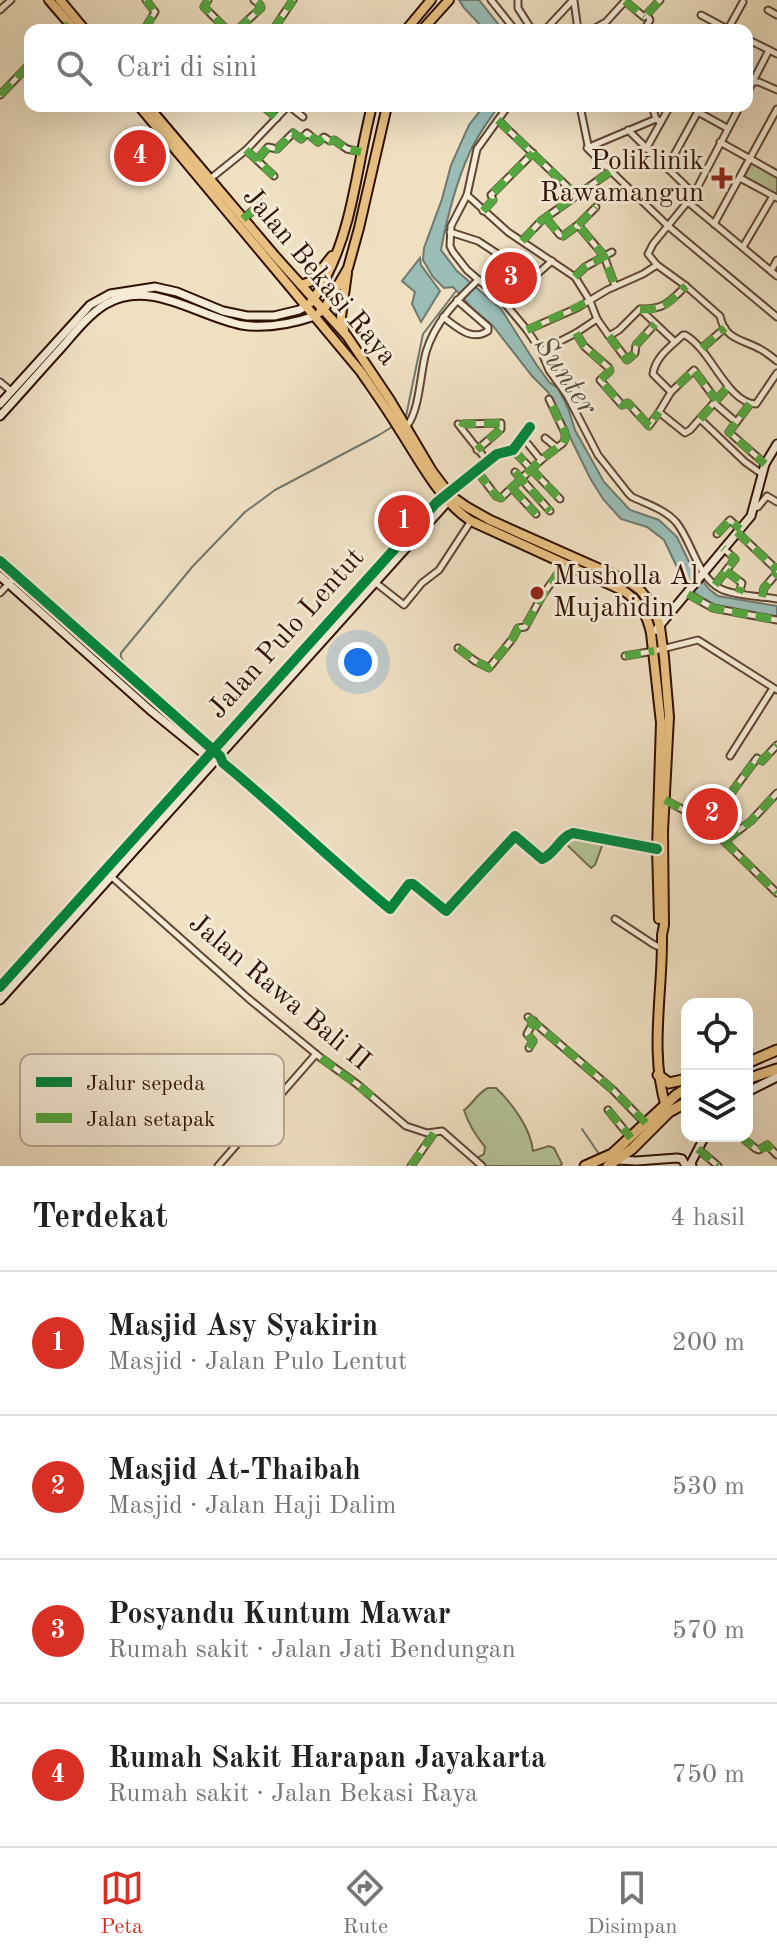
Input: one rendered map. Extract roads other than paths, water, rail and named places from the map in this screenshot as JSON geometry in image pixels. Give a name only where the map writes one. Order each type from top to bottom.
[{"type":"highway","points":[[753,1061],[777,1051]]},
{"type":"highway","points":[[753,1077],[777,1069]]},
{"type":"highway","points":[[658,1075],[669,1083],[681,1080]]},
{"type":"highway","points":[[585,1166],[596,1162],[615,1162],[681,1094]]},
{"type":"highway","points":[[615,1162],[631,1138],[646,1123],[667,1108],[681,1104]]},
{"type":"main road","points":[[49,0],[66,24]]},
{"type":"main road","points":[[60,0],[80,24]]},
{"type":"main road","points":[[411,24],[431,0]]},
{"type":"main road","points":[[427,24],[449,0]]},
{"type":"main road","name":"Jalan Bekasi Raya","points":[[144,112],[347,336],[378,380],[395,416]]},
{"type":"main road","name":"Jalan Bekasi Raya","points":[[155,112],[243,219],[306,306],[395,416],[428,474],[474,512],[613,574],[637,588],[654,607],[660,627],[661,734],[657,849],[660,890]]},
{"type":"main road","points":[[306,306],[314,299],[340,246],[349,218],[371,112]]},
{"type":"main road","points":[[347,336],[341,317],[344,290],[386,112]]},
{"type":"main road","points":[[301,285],[312,281],[340,246]]},
{"type":"main road","points":[[315,316],[324,309],[348,268]]},
{"type":"main road","name":"Jalan Bekasi Raya","points":[[450,495],[462,515],[471,521],[624,591],[636,600],[646,615],[658,650],[669,717],[660,890],[662,948],[658,1075],[667,1108]]},
{"type":"street","points":[[0,10],[11,0]]},
{"type":"street","points":[[146,0],[155,12],[148,24]]},
{"type":"street","points":[[208,0],[204,7],[221,24]]},
{"type":"street","points":[[243,24],[261,6],[254,0]]},
{"type":"street","points":[[277,24],[293,0]]},
{"type":"street","points":[[491,0],[510,24]]},
{"type":"street","points":[[518,0],[518,8],[528,24]]},
{"type":"street","points":[[551,24],[573,0]]},
{"type":"street","points":[[573,0],[577,24]]},
{"type":"street","points":[[602,24],[625,0],[650,20],[648,24]]},
{"type":"street","points":[[645,16],[660,0]]},
{"type":"street","points":[[732,24],[743,2]]},
{"type":"street","points":[[768,10],[777,15]]},
{"type":"street","points":[[701,15],[715,23]]},
{"type":"street","points":[[753,42],[777,54]]},
{"type":"street","points":[[769,50],[753,82],[777,90]]},
{"type":"street","points":[[0,95],[24,70]]},
{"type":"street","points":[[757,74],[764,84]]},
{"type":"street","points":[[714,224],[777,109]]},
{"type":"street","points":[[270,112],[277,118]]},
{"type":"street","points":[[210,179],[246,150],[282,112]]},
{"type":"street","points":[[296,112],[303,117]]},
{"type":"street","points":[[504,112],[477,149],[467,195],[450,232],[453,252],[477,280],[502,300],[527,330],[567,395],[598,455],[632,497],[655,507],[676,522],[704,573],[715,585],[721,589],[777,599]]},
{"type":"street","points":[[581,112],[587,148],[668,226],[777,317]]},
{"type":"street","points":[[655,112],[659,120]]},
{"type":"street","points":[[646,149],[665,112]]},
{"type":"street","points":[[667,168],[697,112]]},
{"type":"street","points":[[703,112],[727,128]]},
{"type":"street","points":[[736,112],[694,194],[648,254],[657,265],[720,316],[721,323],[734,338],[759,348],[777,361]]},
{"type":"street","points":[[498,120],[577,196]]},
{"type":"street","points":[[587,148],[659,120]]},
{"type":"street","points":[[628,130],[694,194]]},
{"type":"street","points":[[257,160],[268,147],[277,149],[293,133],[301,139],[307,133],[318,142],[324,137],[347,149],[361,152]]},
{"type":"street","points":[[720,142],[777,174]]},
{"type":"street","points":[[246,150],[274,176]]},
{"type":"street","points":[[483,211],[494,199],[490,196],[533,153]]},
{"type":"street","points":[[522,241],[546,218],[611,171]]},
{"type":"street","points":[[740,178],[775,197],[743,247]]},
{"type":"street","points":[[467,195],[508,232],[575,277],[597,319],[627,360],[655,324]]},
{"type":"street","points":[[688,202],[774,274],[777,260]]},
{"type":"street","points":[[243,219],[261,204]]},
{"type":"street","points":[[546,218],[563,236],[596,207]]},
{"type":"street","points":[[578,225],[604,256],[615,286]]},
{"type":"street","points":[[450,232],[478,241],[501,256]]},
{"type":"street","points":[[575,277],[612,252]]},
{"type":"street","points":[[502,300],[552,261]]},
{"type":"street","points":[[527,330],[657,265]]},
{"type":"street","points":[[403,427],[411,421],[431,338],[443,317],[477,280]]},
{"type":"street","points":[[609,336],[640,309],[657,308],[669,303],[686,286]]},
{"type":"street","points":[[0,404],[71,331],[96,310],[118,298],[151,296],[247,316],[274,316],[306,306]]},
{"type":"street","points":[[443,317],[467,333],[480,335],[488,331],[488,327],[458,300]]},
{"type":"street","points":[[202,308],[240,324],[276,326],[315,316]]},
{"type":"street","points":[[640,309],[675,342]]},
{"type":"street","points":[[274,316],[276,326]]},
{"type":"street","points":[[541,351],[597,319]]},
{"type":"street","points":[[702,348],[725,328]]},
{"type":"street","points":[[576,333],[584,346],[609,368],[610,371],[600,381],[622,405],[628,403],[647,426],[651,425],[671,392],[693,370],[715,401],[736,422]]},
{"type":"street","points":[[671,392],[653,372],[654,367],[665,351],[683,335],[688,335],[702,348],[728,387],[750,404],[756,404],[777,373]]},
{"type":"street","points":[[0,416],[55,348]]},
{"type":"street","points":[[0,382],[11,391]]},
{"type":"street","points":[[659,412],[685,433],[728,387]]},
{"type":"street","points":[[477,471],[500,498],[563,443],[566,437],[549,399]]},
{"type":"street","points":[[750,404],[729,431],[765,464]]},
{"type":"street","points":[[700,419],[762,474]]},
{"type":"street","points":[[477,450],[501,429],[500,422],[460,426],[477,450],[488,462]]},
{"type":"street","points":[[450,495],[497,454],[513,450],[530,427]]},
{"type":"street","points":[[545,438],[556,447]]},
{"type":"street","points":[[528,444],[541,460]]},
{"type":"street","points":[[651,633],[660,627],[751,516],[765,464],[777,444]]},
{"type":"street","points":[[513,450],[560,499]]},
{"type":"street","points":[[515,472],[550,511]]},
{"type":"street","points":[[512,488],[536,514]]},
{"type":"street","name":"Jalan Pulo Lentut","points":[[0,987],[376,583],[450,495]]},
{"type":"street","name":"Jalan Pulo Lentut","points":[[217,755],[450,495]]},
{"type":"street","points":[[754,508],[767,496],[777,502]]},
{"type":"street","points":[[717,534],[730,520],[777,571],[764,588],[762,597]]},
{"type":"street","points":[[376,583],[403,606],[422,583],[439,570],[471,521]]},
{"type":"street","points":[[715,585],[735,559],[723,548]]},
{"type":"street","points":[[0,561],[390,909],[409,884],[413,884],[446,911],[515,836],[542,859],[573,833],[657,849]]},
{"type":"street","points":[[458,648],[489,668],[518,628],[525,627],[565,564]]},
{"type":"street","points":[[726,571],[742,583],[739,593]]},
{"type":"street","points":[[0,576],[150,710],[217,755]]},
{"type":"street","points":[[0,593],[16,576]]},
{"type":"street","points":[[689,592],[713,608],[777,620]]},
{"type":"street","points":[[625,656],[698,640],[775,689],[730,756]]},
{"type":"street","points":[[691,814],[700,803],[715,796],[726,800],[757,758],[762,761],[777,745]]},
{"type":"street","points":[[725,841],[751,821],[777,793]]},
{"type":"street","points":[[665,800],[691,814],[725,841],[777,893]]},
{"type":"street","name":"Jalan Pulo Lentut","points":[[0,1000],[108,874]]},
{"type":"street","name":"Jalan Rawa Bali II","points":[[108,874],[249,999],[406,1126],[427,1133],[442,1131],[482,1166]]},
{"type":"street","points":[[615,919],[662,948]]},
{"type":"street","points":[[529,1048],[533,1041],[527,1034],[531,1019],[646,1123]]},
{"type":"street","points":[[284,1091],[316,1054]]},
{"type":"street","points":[[753,1088],[777,1077]]},
{"type":"street","points":[[608,1110],[631,1138]]},
{"type":"street","points":[[411,1166],[434,1133]]},
{"type":"street","points":[[615,1162],[677,1158],[690,1165],[702,1142]]},
{"type":"street","points":[[747,1142],[759,1150],[767,1145],[777,1155]]},
{"type":"street","points":[[218,1166],[236,1146]]},
{"type":"street","points":[[698,1149],[718,1166]]},
{"type":"water","points":[[459,0],[479,0],[498,24],[479,24]]},
{"type":"water","points":[[479,112],[495,112],[465,164],[452,201],[441,250],[457,271],[501,309],[536,364],[549,382],[558,388],[575,430],[604,482],[630,510],[659,520],[677,537],[691,566],[718,596],[777,606],[777,616],[730,611],[705,601],[686,586],[664,540],[647,527],[621,519],[603,499],[548,392],[493,326],[453,287],[444,288],[433,277],[423,260],[424,248],[451,165],[469,125]]},
{"type":"water","points":[[420,258],[421,265],[440,291],[421,322],[412,304],[415,292],[402,281]]},
{"type":"waterway","points":[[403,418],[406,416],[423,334],[456,291]]},
{"type":"waterway","points":[[212,745],[127,669],[121,653],[193,566],[245,512],[275,490],[392,427]]},
{"type":"waterway","points":[[223,754],[287,812]]},
{"type":"waterway","points":[[582,1129],[599,1154]]},
{"type":"place","name":"Rumah Sakit Harapan Jayakarta","points":[[140,156]]},
{"type":"place","name":"Poliklinik Rawamangun","points":[[722,178]]},
{"type":"place","name":"Posyandu Kuntum Mawar","points":[[511,278]]},
{"type":"place","name":"Masjid Asy Syakirin","points":[[404,521]]},
{"type":"place","name":"Musholla Al Mujahidin","points":[[537,593]]},
{"type":"place","name":"Masjid At-Thaibah","points":[[712,814]]},
{"type":"water label","name":"Sunter","points":[[565,376]]}]
